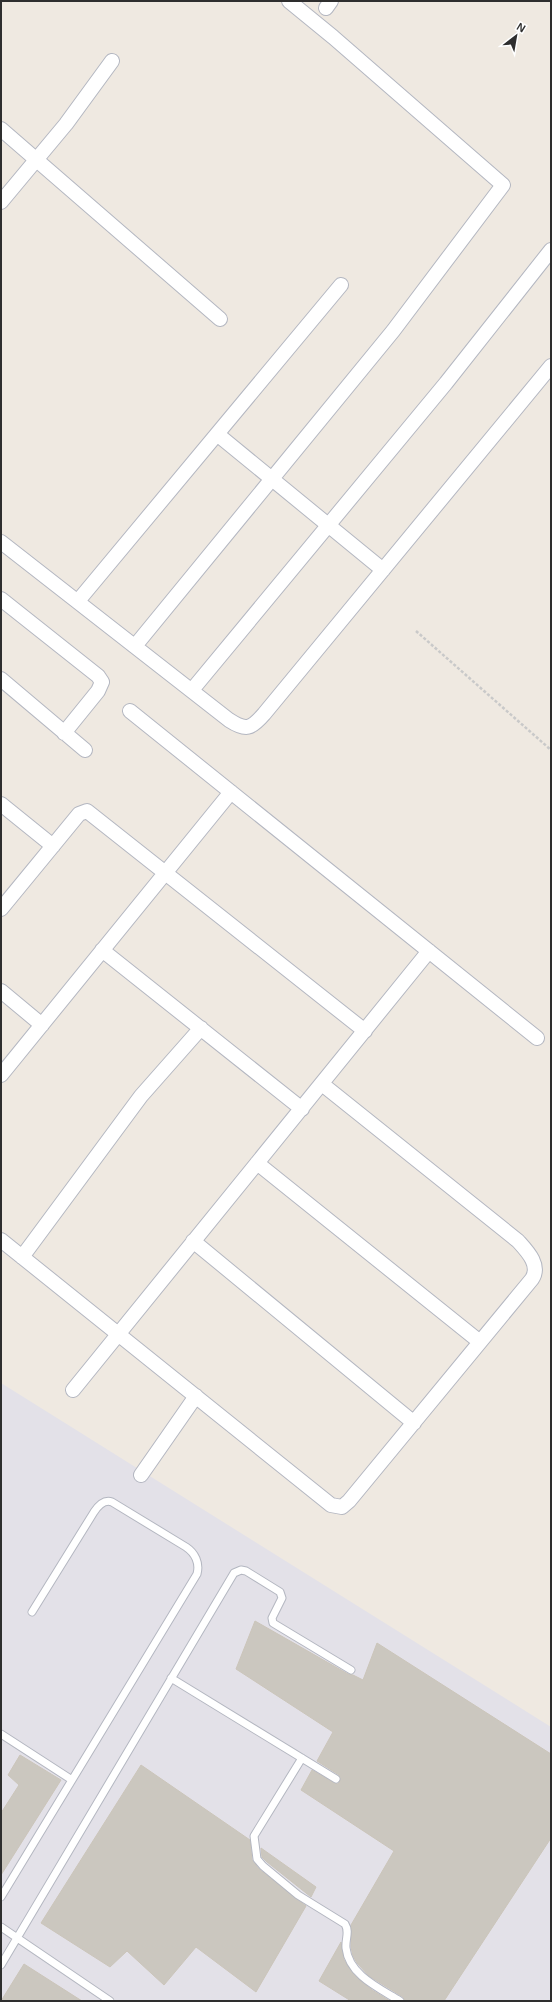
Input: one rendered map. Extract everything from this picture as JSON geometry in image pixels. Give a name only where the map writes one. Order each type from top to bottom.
[{"type":"street","points":[[135,646],[393,331],[503,185],[289,1]]},
{"type":"street","points":[[1,202],[66,124],[112,61]]},
{"type":"street","points":[[1,128],[220,319]]},
{"type":"street","points":[[192,690],[446,383],[551,250]]},
{"type":"street","points":[[78,601],[341,284]]},
{"type":"street","points":[[1,542],[238,726],[245,728],[253,725],[551,366]]},
{"type":"street","points":[[217,434],[383,570]]},
{"type":"street","points":[[1,599],[98,676],[102,682],[98,691],[64,733]]},
{"type":"street","points":[[1,679],[85,750]]},
{"type":"street","points":[[130,711],[536,1038]]},
{"type":"street","points":[[1,1075],[231,792]]},
{"type":"street","points":[[1,804],[53,846]]},
{"type":"street","points":[[1,909],[80,814],[87,810],[365,1031]]},
{"type":"street","points":[[102,950],[302,1109]]},
{"type":"street","points":[[73,1390],[302,1109],[428,951]]},
{"type":"street","points":[[1,991],[42,1024]]},
{"type":"street","points":[[22,1256],[141,1096],[201,1028]]},
{"type":"street","points":[[1,1240],[331,1505],[338,1507],[350,1501],[535,1275],[534,1264],[527,1252],[510,1235],[322,1084]]},
{"type":"street","points":[[257,1164],[480,1342]]},
{"type":"street","points":[[193,1241],[414,1423]]},
{"type":"street","points":[[141,1476],[196,1396]]},
{"type":"lane","points":[[1,1897],[197,1574],[198,1569],[196,1558],[186,1547],[112,1502],[106,1501],[99,1505],[94,1512],[32,1612]]},
{"type":"lane","points":[[1,1965],[233,1574],[241,1570],[280,1592],[282,1596],[281,1601],[272,1618],[273,1623],[351,1670]]},
{"type":"lane","points":[[171,1678],[336,1779]]},
{"type":"lane","points":[[1,1734],[72,1780]]},
{"type":"lane","points":[[302,1758],[254,1836],[257,1859],[263,1866],[298,1895],[345,1924],[348,1931],[346,1947],[352,1966],[367,1980],[400,2001]]},
{"type":"lane","points":[[1,1927],[18,1937],[110,2001]]},
{"type":"path","points":[[416,631],[551,750]]},
{"type":"shaded area","points":[[1,1383],[551,1727],[551,2001],[1,2001]]},
{"type":"building","points":[[255,1621],[348,1674],[363,1680],[377,1643],[551,1754],[551,1838],[444,2001],[405,2001],[403,1997],[369,1976],[357,1963],[353,1956],[351,1947],[351,1925],[394,1851],[301,1790],[312,1770],[334,1783],[338,1784],[340,1781],[339,1775],[317,1761],[333,1732],[236,1669]]},
{"type":"building","points":[[20,1755],[61,1780],[1,1875],[1,1813],[19,1785],[8,1775]]},
{"type":"building","points":[[141,1765],[250,1840],[252,1860],[259,1869],[306,1906],[256,1992],[196,1947],[164,1985],[127,1951],[110,1967],[41,1923]]},
{"type":"building","points":[[261,1848],[316,1887],[311,1897],[267,1862],[262,1857]]},
{"type":"building","points":[[341,1942],[344,1960],[355,1976],[372,1990],[390,2001],[351,2001],[319,1981]]},
{"type":"building","points":[[24,1964],[82,2001],[1,2001]]}]
